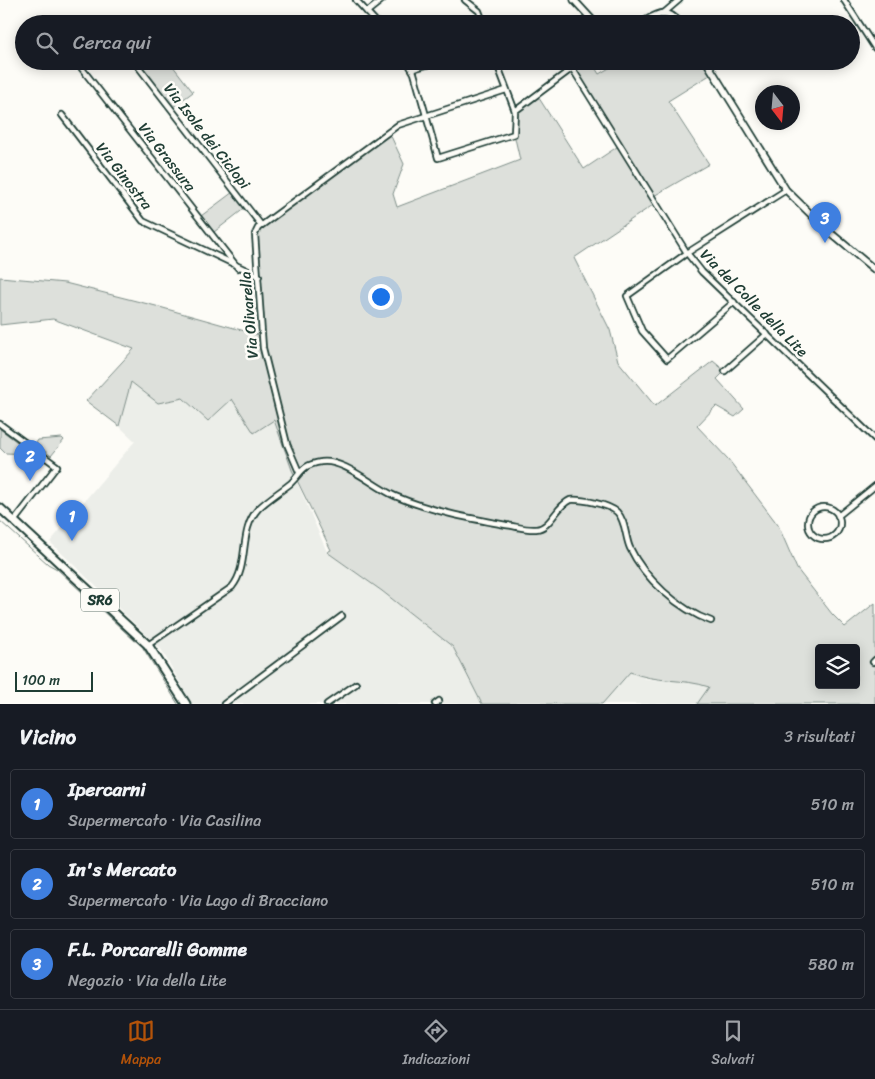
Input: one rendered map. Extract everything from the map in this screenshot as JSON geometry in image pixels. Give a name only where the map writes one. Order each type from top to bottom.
[{"type":"main road","name":"SR6","points":[[0,508],[148,645],[186,704]]},
{"type":"street","points":[[356,0],[370,15]]},
{"type":"street","points":[[367,12],[382,0]]},
{"type":"street","points":[[465,0],[481,15]]},
{"type":"street","points":[[574,0],[588,15]]},
{"type":"street","points":[[659,15],[679,0]]},
{"type":"street","points":[[844,0],[854,15]]},
{"type":"street","points":[[665,12],[672,15]]},
{"type":"street","points":[[860,25],[875,48]]},
{"type":"street","name":"Via Grassura","points":[[83,70],[238,268]]},
{"type":"street","name":"Via Isole dei Ciclopi","points":[[141,70],[261,225]]},
{"type":"street","points":[[413,70],[438,158],[514,134],[515,111],[499,70]]},
{"type":"street","points":[[515,111],[569,70]]},
{"type":"street","name":"Via del Colle della Lite","points":[[573,70],[687,253],[702,272],[875,438]]},
{"type":"street","points":[[712,70],[786,190],[827,230],[875,270]]},
{"type":"street","points":[[261,225],[398,125],[506,90]]},
{"type":"street","name":"Via Ginostra","points":[[62,115],[143,221],[238,268],[259,276]]},
{"type":"street","points":[[734,302],[667,359],[642,331],[627,296],[687,253],[786,190]]},
{"type":"street","name":"Via Olivarella","points":[[261,225],[255,234],[263,348],[267,371],[287,444],[298,472]]},
{"type":"street","points":[[725,371],[766,334]]},
{"type":"street","points":[[0,424],[57,466],[15,520]]},
{"type":"street","points":[[148,645],[232,587],[239,575],[247,530],[252,517],[271,497],[292,482],[298,472],[318,462],[334,462],[380,489],[418,505],[468,518],[531,529],[543,527],[563,504],[570,500],[611,509],[620,515],[630,548],[651,577],[688,610],[711,621]]},
{"type":"street","points":[[838,516],[875,486]]},
{"type":"street","points":[[826,508],[838,516],[838,530],[832,537],[822,539],[810,532],[809,517],[816,510],[826,508]]},
{"type":"street","points":[[224,704],[342,616]]},
{"type":"street","points":[[328,704],[356,684]]},
{"type":"shaded area","points":[[145,70],[176,70],[193,92],[173,107]]},
{"type":"shaded area","points":[[573,70],[597,70],[599,74],[606,70],[711,70],[713,73],[668,101],[709,164],[652,197],[656,203],[574,258],[610,330],[618,361],[655,406],[713,361],[725,371],[717,379],[744,409],[735,417],[716,406],[697,426],[728,459],[778,525],[797,569],[832,614],[845,627],[875,603],[875,704],[697,704],[709,687],[689,682],[650,678],[630,672],[602,704],[482,704],[453,647],[382,591],[327,552],[331,550],[292,470],[274,420],[254,433],[232,399],[208,421],[183,398],[158,403],[131,382],[119,426],[86,401],[134,349],[53,319],[0,325],[0,277],[65,283],[259,335],[259,276],[255,234],[261,225],[389,132],[404,164],[393,194],[397,207],[520,160],[514,134],[515,111],[537,95],[584,169],[620,145]]},
{"type":"shaded area","points":[[233,192],[245,208],[214,232],[201,216]]},
{"type":"shaded area","points":[[131,382],[158,402],[183,398],[208,421],[232,399],[274,419],[292,470],[327,552],[382,591],[453,647],[482,704],[192,704],[161,649],[50,542],[135,441],[119,426]]},
{"type":"shaded area","points":[[0,429],[33,454],[5,453],[0,448]]},
{"type":"shaded area","points":[[62,438],[64,440],[51,456],[36,443],[38,440]]},
{"type":"shaded area","points":[[630,672],[647,679],[693,682],[710,687],[697,704],[602,704]]},
{"type":"waterway","points":[[0,521],[48,564],[57,569],[135,641]]},
{"type":"waterway","points":[[143,648],[178,704]]},
{"type":"place","name":"F.L. Porcarelli Gomme","points":[[825,243]]},
{"type":"place","name":"In's Mercato","points":[[30,481]]},
{"type":"place","name":"Ipercarni","points":[[72,541]]}]
